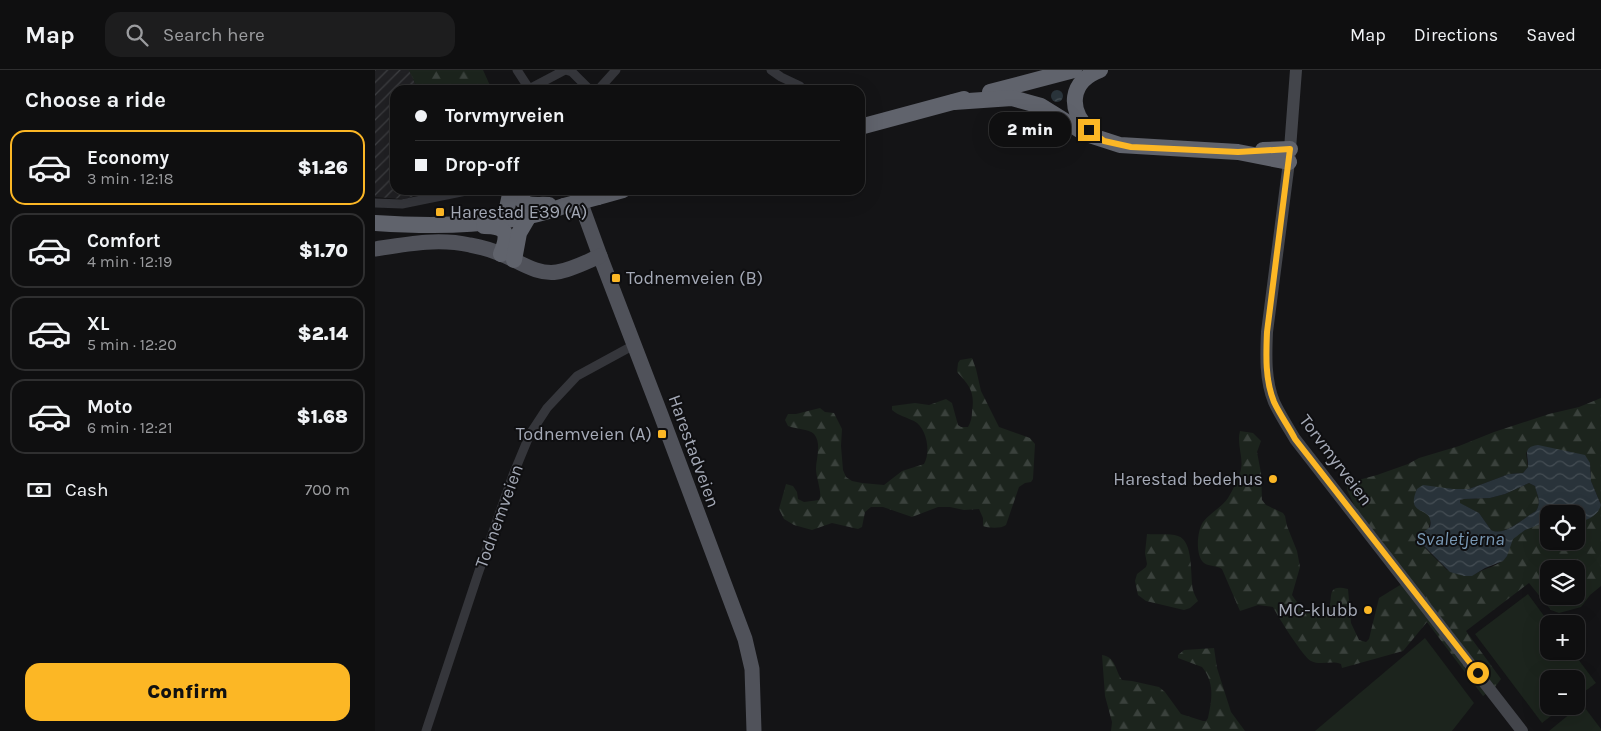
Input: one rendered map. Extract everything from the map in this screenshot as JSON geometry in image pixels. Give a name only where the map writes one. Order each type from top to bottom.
[{"type":"highway","points":[[865,126],[1074,70]]},
{"type":"highway","points":[[1100,70],[1086,77],[1081,83],[1077,89],[1075,104],[1076,112],[1084,125],[1104,141]]},
{"type":"highway","points":[[954,102],[1001,98],[1022,100],[1049,110],[1085,134],[1104,141],[1131,147],[1289,155]]},
{"type":"highway","points":[[503,218],[510,195]]},
{"type":"highway","points":[[518,195],[528,205],[560,206]]},
{"type":"highway","points":[[375,221],[475,223],[605,195]]},
{"type":"highway","points":[[375,221],[529,216],[560,206]]},
{"type":"highway","points":[[507,257],[529,216]]},
{"type":"highway","points":[[475,223],[502,229],[506,237],[507,257]]},
{"type":"main road","name":"Torvmyrveien","points":[[1296,70],[1289,155],[1266,353],[1268,380],[1274,402],[1295,439],[1522,731]]},
{"type":"main road","name":"Harestadveien","points":[[578,195],[599,256],[745,639],[752,670],[754,731]]},
{"type":"main road","points":[[375,249],[434,241],[469,245],[507,257],[536,270],[556,272],[599,256]]},
{"type":"street","points":[[517,70],[526,85]]},
{"type":"street","points":[[537,85],[566,70],[572,72],[585,85]]},
{"type":"street","points":[[602,85],[616,70]]},
{"type":"street","points":[[771,70],[798,85]]},
{"type":"street","points":[[375,203],[402,204],[446,195]]},
{"type":"street","name":"Todnemveien","points":[[426,731],[513,475],[535,423],[577,376],[634,345]]},
{"type":"shaded area","points":[[375,70],[409,70],[416,85],[390,85],[390,195],[419,195],[403,199],[375,197]]},
{"type":"green space","points":[[409,70],[483,70],[490,85],[416,85]]},
{"type":"green space","points":[[972,358],[981,391],[999,427],[1030,438],[1035,444],[1033,479],[1031,482],[1019,487],[1006,525],[995,528],[983,526],[983,518],[979,509],[964,510],[950,507],[938,507],[912,517],[883,507],[871,507],[865,512],[862,527],[858,529],[832,523],[812,530],[794,525],[784,519],[779,509],[786,484],[793,486],[797,492],[798,499],[804,502],[819,500],[820,497],[816,469],[818,442],[814,434],[809,431],[788,426],[785,420],[788,414],[820,408],[825,412],[834,413],[842,429],[843,470],[846,477],[852,481],[884,485],[902,471],[924,464],[927,453],[927,441],[922,429],[914,421],[892,410],[892,406],[915,403],[929,405],[946,399],[952,403],[958,425],[968,427],[972,416],[972,394],[957,372],[960,360]]},
{"type":"green space","points":[[1601,398],[1601,586],[1585,602],[1585,560],[1540,560],[1540,596],[1529,583],[1466,631],[1501,679],[1495,687],[1483,696],[1427,622],[1403,651],[1342,668],[1341,664],[1337,663],[1311,661],[1285,628],[1273,607],[1258,605],[1240,611],[1222,569],[1206,564],[1201,560],[1198,549],[1198,537],[1201,526],[1223,504],[1235,486],[1242,462],[1239,442],[1240,431],[1253,433],[1261,441],[1257,452],[1261,473],[1262,500],[1266,505],[1283,513],[1297,551],[1300,567],[1292,595],[1305,609],[1324,614],[1330,605],[1332,591],[1340,588],[1348,589],[1351,623],[1359,640],[1366,642],[1369,639],[1379,598],[1405,582],[1357,511],[1347,490],[1347,483],[1377,475],[1419,458],[1549,414],[1579,407]],"holes":[[[1530,447],[1590,463],[1591,481],[1600,502],[1585,519],[1585,550],[1540,550],[1540,524],[1517,534],[1510,541],[1508,553],[1503,560],[1475,574],[1447,570],[1424,547],[1431,519],[1427,513],[1414,503],[1417,489],[1469,489],[1509,474],[1523,473],[1528,467],[1526,453]]]},
{"type":"green space","points":[[1529,483],[1535,486],[1539,499],[1536,511],[1514,526],[1502,531],[1491,530],[1479,513],[1459,503],[1460,500],[1464,499],[1490,498],[1505,494]]},
{"type":"green space","points":[[1147,534],[1178,536],[1187,545],[1193,590],[1198,601],[1190,608],[1184,610],[1146,601],[1138,595],[1135,581],[1137,574],[1147,564],[1145,553]]},
{"type":"green space","points":[[1528,594],[1543,615],[1540,615],[1540,660],[1579,660],[1596,683],[1585,691],[1585,670],[1540,670],[1540,715],[1552,715],[1542,723],[1475,634]]},
{"type":"green space","points":[[1547,605],[1582,605],[1559,613],[1551,610]]},
{"type":"green space","points":[[1425,638],[1474,703],[1452,731],[1315,731]]},
{"type":"green space","points":[[1214,648],[1217,668],[1231,712],[1245,731],[1111,731],[1112,722],[1105,696],[1102,655],[1107,656],[1113,661],[1122,680],[1159,687],[1181,714],[1206,721],[1211,698],[1209,679],[1202,667],[1178,658],[1178,655],[1184,650]]},
{"type":"green space","points":[[1585,708],[1601,729],[1601,731],[1549,731],[1569,715],[1585,715]]},
{"type":"water","points":[[1055,90],[1059,90],[1063,96],[1059,102],[1055,102],[1051,98],[1051,94]]},
{"type":"water","name":"Svaletjerna","points":[[1538,445],[1585,455],[1590,463],[1591,481],[1601,505],[1600,509],[1595,515],[1585,520],[1585,505],[1540,505],[1540,524],[1525,530],[1513,539],[1507,556],[1503,561],[1485,568],[1472,576],[1450,572],[1422,544],[1422,533],[1430,527],[1430,520],[1414,504],[1417,489],[1423,485],[1469,489],[1509,474],[1523,473],[1528,467],[1527,453],[1529,448]],"holes":[[[1529,483],[1535,486],[1539,501],[1536,511],[1514,526],[1502,531],[1491,530],[1479,513],[1460,503],[1460,500],[1464,499],[1490,498],[1505,494]]]},
{"type":"place","name":"Harestad E39 (A)","points":[[440,212]]},
{"type":"place","name":"Todnemveien (B)","points":[[616,278]]},
{"type":"place","name":"Todnemveien (A)","points":[[662,434]]},
{"type":"place","name":"Harestad bedehus","points":[[1273,479]]},
{"type":"place","name":"MC-klubb","points":[[1368,610]]},
{"type":"route","points":[[1089,130],[1104,141],[1131,147],[1238,152],[1290,149],[1267,332],[1268,380],[1274,402],[1295,439],[1478,673]]}]
